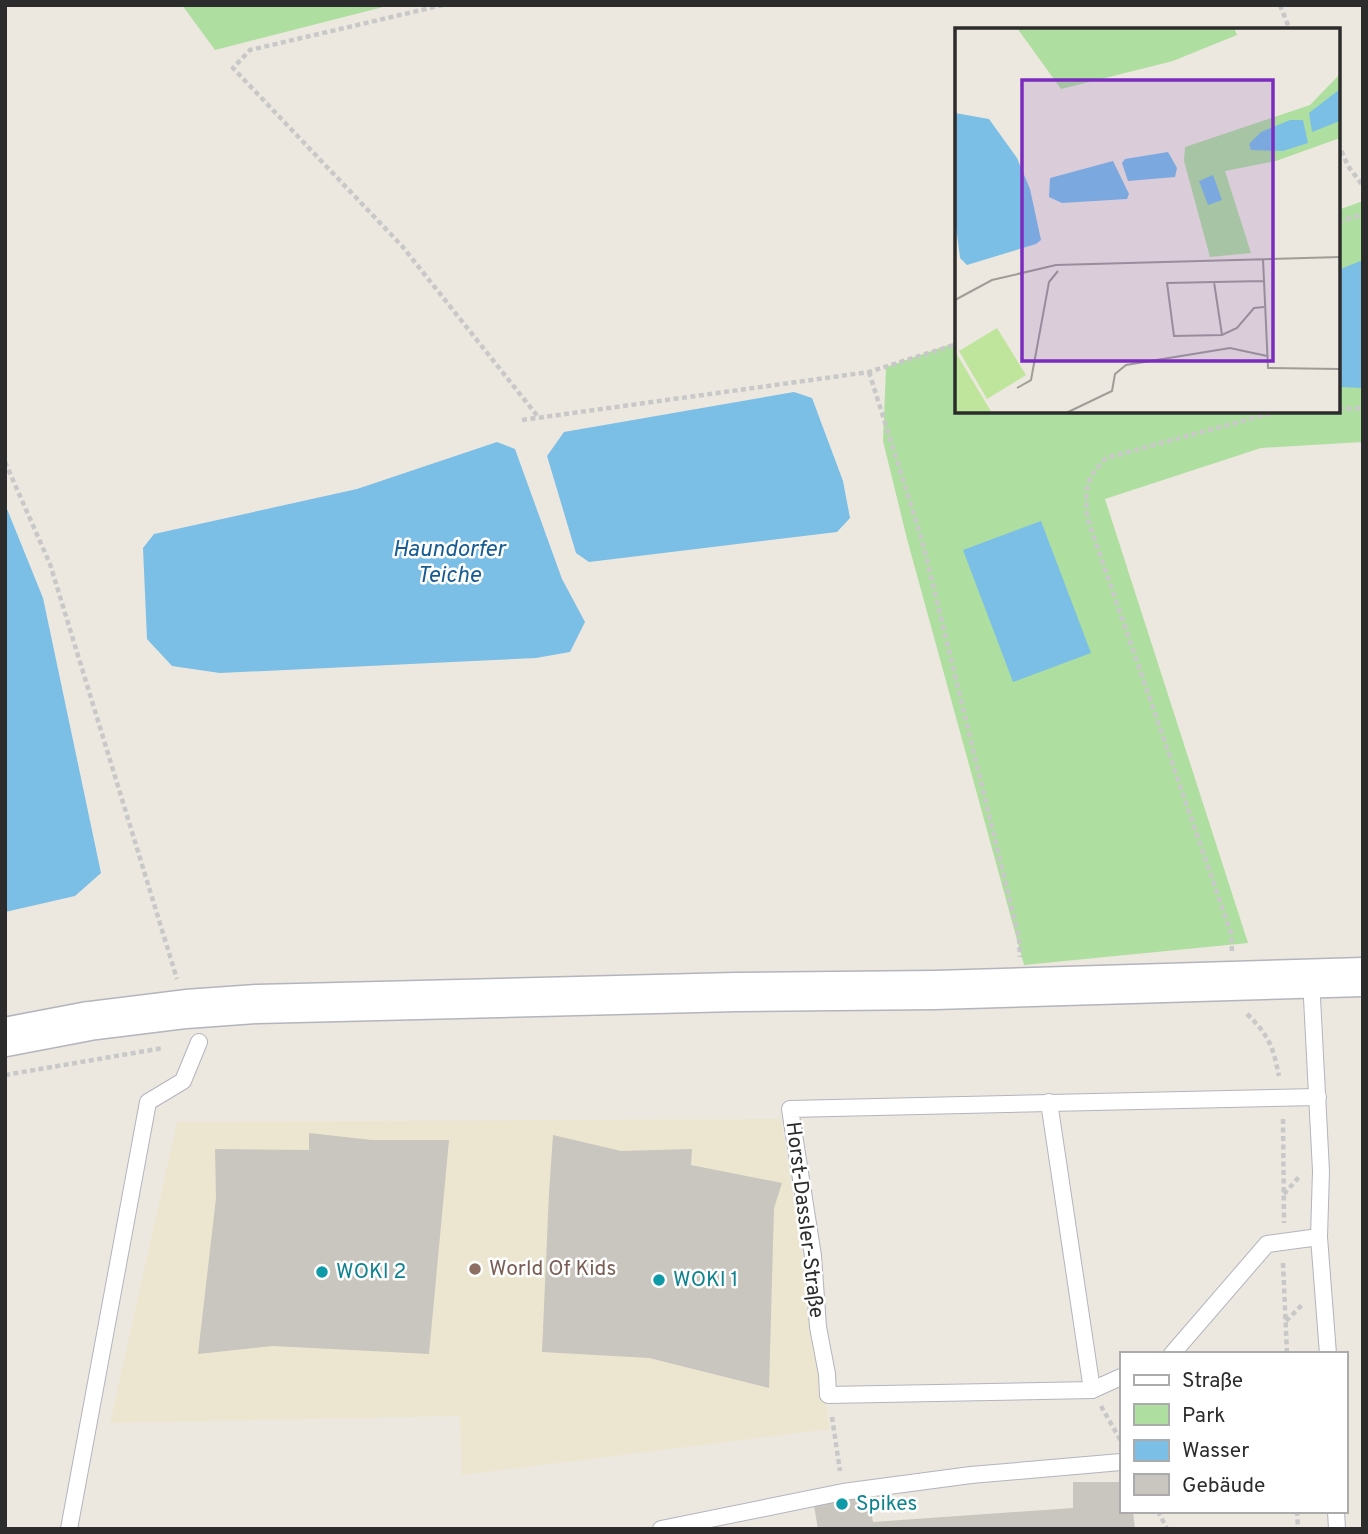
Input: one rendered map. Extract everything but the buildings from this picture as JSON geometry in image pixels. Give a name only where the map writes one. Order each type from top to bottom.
[{"type":"street","points":[[5,1037],[89,1021],[192,1025],[257,1004],[1021,986],[1237,994],[1311,979],[1363,978]]},
{"type":"lane","points":[[1311,979],[1321,1171],[1319,1237],[1328,1352]]},
{"type":"lane","points":[[69,1529],[148,1102],[183,1081],[192,1025]]},
{"type":"lane","name":"Horst-Dassler-Straße","points":[[828,1395],[818,1327],[813,1256],[790,1109],[1318,1097]]},
{"type":"lane","points":[[1049,1102],[1092,1390]]},
{"type":"lane","points":[[1174,1352],[1267,1244],[1319,1237]]},
{"type":"lane","points":[[828,1395],[1092,1390],[1120,1377]]},
{"type":"lane","points":[[661,1529],[843,1492],[971,1475],[1120,1462]]},
{"type":"path","points":[[443,5],[250,50],[233,68],[402,246],[539,418]]},
{"type":"path","points":[[1280,5],[1289,28]]},
{"type":"path","points":[[1340,148],[1348,166],[1363,186]]},
{"type":"path","points":[[1340,221],[1363,214]]},
{"type":"path","points":[[522,420],[869,372],[955,345]]},
{"type":"path","points":[[869,372],[922,540],[1018,938],[1021,986]]},
{"type":"path","points":[[1340,409],[1363,408]]},
{"type":"path","points":[[1272,413],[1106,458],[1092,472],[1086,489],[1087,517],[1231,933],[1237,994],[1263,1030],[1274,1052],[1283,1097],[1283,1275],[1287,1352]]},
{"type":"path","points":[[5,462],[50,564],[192,1025]]},
{"type":"path","points":[[1092,1390],[1120,1440]]},
{"type":"path","points":[[828,1395],[843,1492]]},
{"type":"path","points":[[1159,1513],[1167,1529]]},
{"type":"shaded area","name":"World Of Kids","points":[[781,1119],[830,1429],[462,1475],[460,1416],[110,1423],[177,1122]]},
{"type":"green space","points":[[182,5],[391,5],[215,50]]},
{"type":"green space","points":[[1363,201],[1363,442],[1261,448],[1105,499],[1248,943],[1024,965],[907,539],[883,441],[886,367],[955,343],[955,413],[1340,413],[1340,209]]},
{"type":"water","points":[[1363,260],[1363,388],[1340,387],[1340,269]]},
{"type":"water","name":"Haundorfer Teiche","points":[[794,392],[812,398],[843,481],[850,518],[837,532],[589,562],[576,553],[547,456],[564,432]]},
{"type":"water","name":"Haundorfer Teiche","points":[[497,442],[515,449],[562,579],[585,622],[570,652],[536,658],[220,673],[172,666],[147,639],[143,548],[154,534],[357,489]]},
{"type":"water","points":[[5,504],[43,598],[101,873],[75,896],[5,912]]},
{"type":"water","points":[[1041,521],[1091,653],[1013,682],[963,550]]},
{"type":"place","name":"World Of Kids","points":[[475,1269]]},
{"type":"place","name":"WOKI 2","points":[[322,1272]]},
{"type":"place","name":"WOKI 1","points":[[659,1280]]},
{"type":"place","name":"Spikes","points":[[842,1504]]}]
